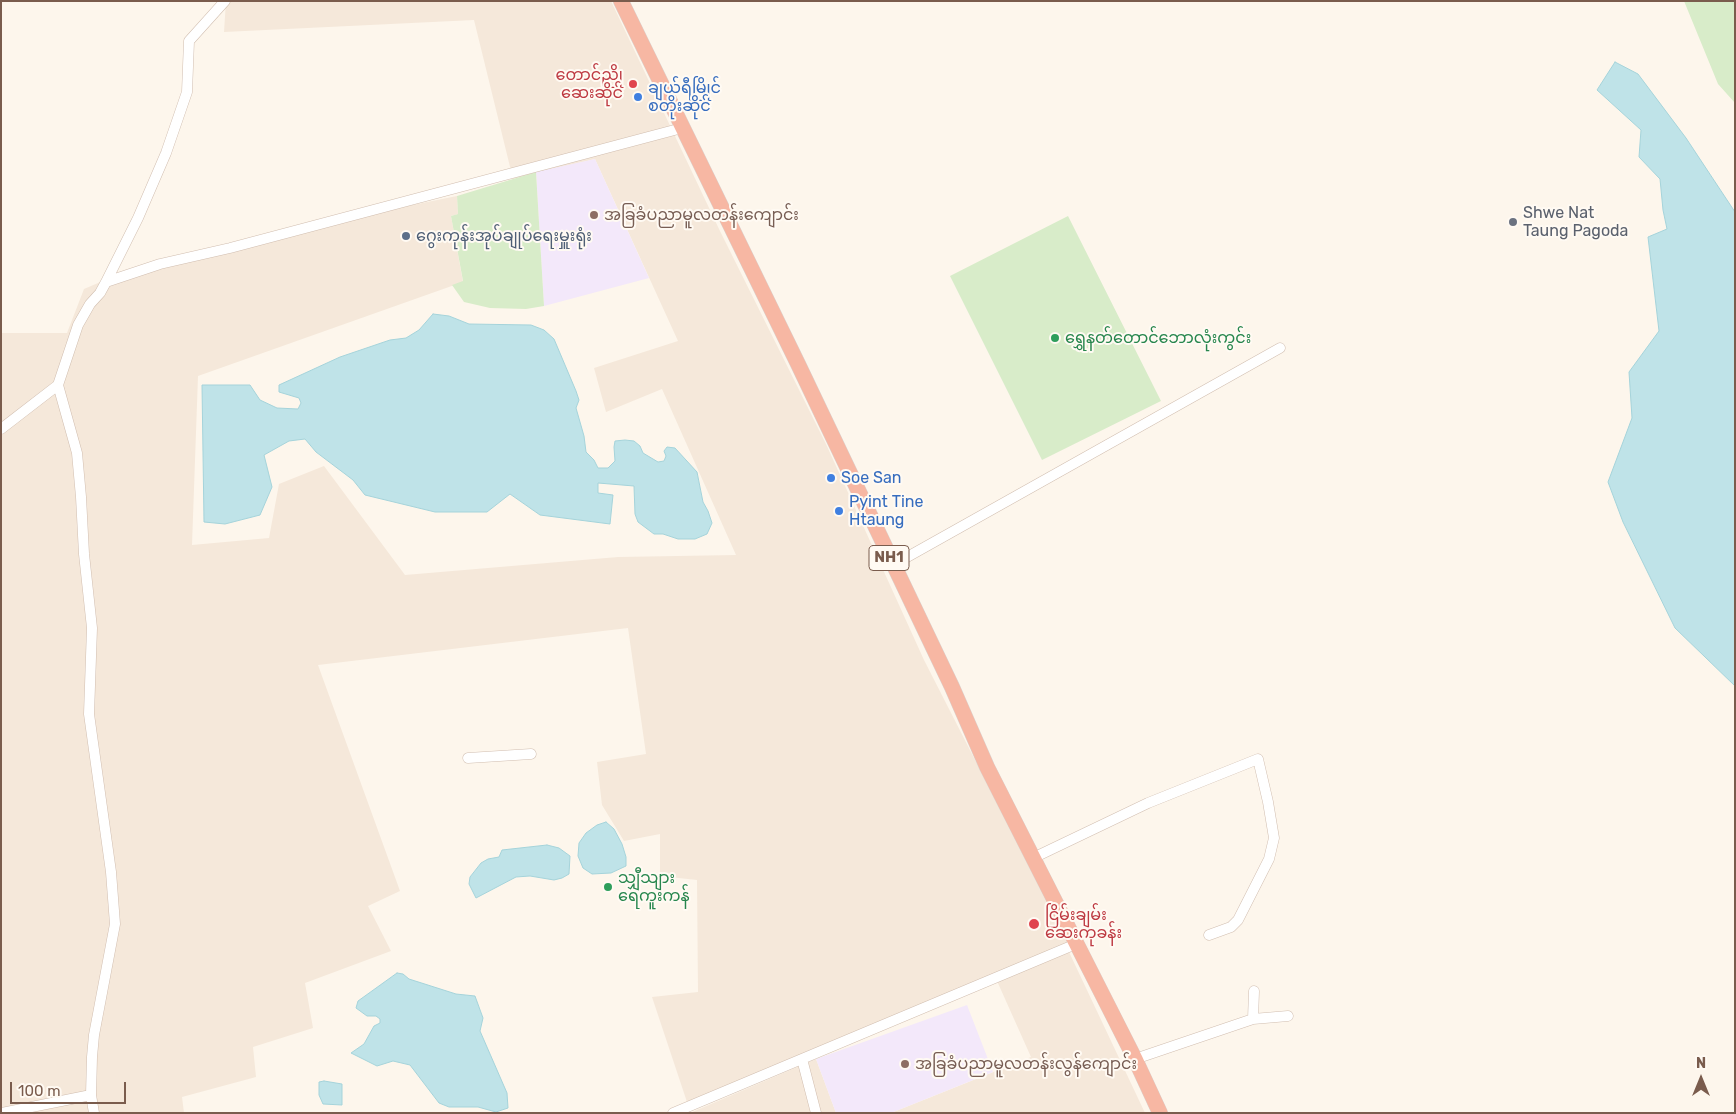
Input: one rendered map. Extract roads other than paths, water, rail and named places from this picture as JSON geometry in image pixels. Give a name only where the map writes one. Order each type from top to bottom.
[{"type":"highway","name":"NH1","points":[[621,1],[798,364],[952,687],[987,766],[1135,1059],[1160,1113]]},
{"type":"street","points":[[1,430],[58,385],[78,325],[106,282],[138,218],[166,153],[187,92],[189,41],[225,1]]},
{"type":"street","points":[[106,282],[160,264],[278,236],[682,128]]},
{"type":"street","points":[[893,565],[1280,348]]},
{"type":"street","points":[[58,385],[77,453],[84,554],[92,628],[89,714],[115,924],[96,1018],[91,1095],[94,1113]]},
{"type":"street","points":[[468,758],[531,754]]},
{"type":"street","points":[[1033,858],[1148,803],[1258,760],[1274,838],[1269,859],[1238,920],[1231,927],[1209,935]]},
{"type":"street","points":[[673,1113],[1076,944]]},
{"type":"street","points":[[1253,1019],[1254,991]]},
{"type":"street","points":[[1135,1059],[1253,1019],[1288,1016]]},
{"type":"street","points":[[802,1059],[816,1113]]},
{"type":"street","points":[[2,1113],[91,1095]]},
{"type":"water","points":[[1615,62],[1638,74],[1686,138],[1735,212],[1735,686],[1675,628],[1623,522],[1608,482],[1632,418],[1629,372],[1659,331],[1648,237],[1667,229],[1660,179],[1639,157],[1641,130],[1597,90]]},
{"type":"water","points":[[433,314],[449,316],[469,324],[531,325],[544,330],[554,339],[576,391],[579,400],[576,408],[584,436],[586,452],[594,460],[598,468],[608,468],[615,461],[615,441],[634,441],[640,446],[643,453],[658,462],[664,461],[666,456],[664,451],[667,447],[675,448],[697,472],[703,502],[712,523],[707,534],[695,539],[678,539],[663,534],[654,534],[638,522],[635,514],[634,486],[598,483],[598,493],[613,495],[610,524],[540,515],[510,494],[487,512],[435,512],[365,495],[353,480],[316,452],[305,439],[289,441],[264,455],[272,487],[260,515],[225,524],[204,522],[202,385],[250,385],[260,400],[277,408],[298,409],[301,403],[299,398],[279,392],[279,385],[340,357],[390,340],[406,338],[419,330]]},
{"type":"water","points":[[606,822],[614,829],[622,844],[626,857],[626,866],[611,873],[592,874],[583,868],[578,856],[579,843],[586,833],[597,825]]},
{"type":"water","points":[[547,845],[559,848],[570,856],[569,874],[554,880],[530,876],[516,877],[476,898],[469,884],[470,877],[481,863],[488,859],[499,857],[502,850]]},
{"type":"water","points":[[397,973],[403,974],[409,979],[456,994],[475,996],[483,1018],[480,1031],[507,1093],[508,1108],[496,1112],[478,1107],[449,1107],[439,1103],[410,1065],[393,1061],[377,1066],[351,1053],[364,1044],[374,1026],[380,1023],[380,1019],[376,1016],[367,1016],[356,1008],[358,1001]]},
{"type":"water","points":[[319,1082],[342,1084],[342,1105],[323,1104],[319,1095]]},
{"type":"place","name":"တောင်ညို ဆေးဆိုင်","points":[[633,84]]},
{"type":"place","name":"ချယ်ရီမြိုင် စတိုးဆိုင်","points":[[638,97]]},
{"type":"place","name":"အခြခံပညာမူလတန်းကျောင်း","points":[[594,215]]},
{"type":"place","name":"Shwe Nat Taung Pagoda","points":[[1513,222]]},
{"type":"place","name":"ဂွေးကုန်းအုပ်ချုပ်ရေးမှူးရုံး","points":[[406,236]]},
{"type":"place","name":"ရွှေနတ်တောင်ဘောလုံးကွင်း","points":[[1055,338]]},
{"type":"place","name":"Soe San","points":[[831,478]]},
{"type":"place","name":"Pyint Tine Htaung","points":[[839,511]]},
{"type":"place","name":"သျှီသျား ရေကူးကန်","points":[[608,887]]},
{"type":"place","name":"ငြိမ်းချမ်း ဆေးကုခန်း","points":[[1034,924]]},
{"type":"place","name":"အခြခံပညာမူလတန်းလွန်ကျောင်း","points":[[905,1064]]}]
